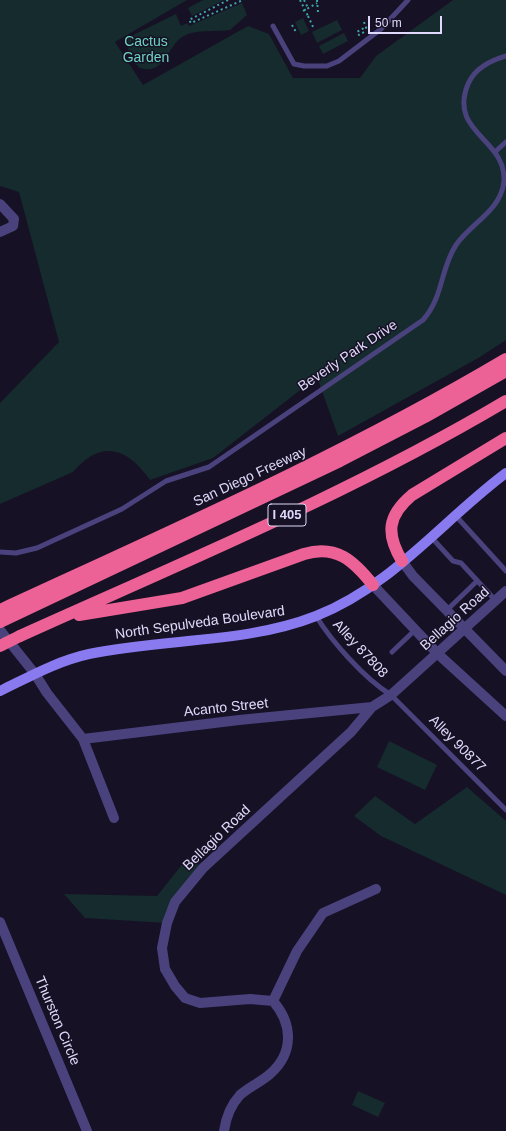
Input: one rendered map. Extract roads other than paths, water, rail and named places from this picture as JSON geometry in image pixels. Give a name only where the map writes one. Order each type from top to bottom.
[{"type":"highway","name":"San Diego Freeway","points":[[2,617],[347,447],[418,410],[506,359]]},
{"type":"highway","points":[[2,617],[347,458],[425,417],[506,370]]},
{"type":"highway","name":"I 405","points":[[0,646],[347,487],[424,447],[506,401]]},
{"type":"highway","points":[[402,562],[393,546],[390,531],[397,511],[404,502],[412,495],[506,438]]},
{"type":"highway","points":[[62,618],[182,598],[304,554],[319,551],[334,553],[349,559],[362,570],[373,584]]},
{"type":"main road","name":"North Sepulveda Boulevard","points":[[0,691],[67,660],[89,654],[118,649],[274,630],[316,616],[342,604],[373,584],[402,562],[471,500],[506,473]]},
{"type":"street","points":[[0,204],[12,215],[14,222],[13,226],[0,232]]},
{"type":"street","points":[[402,562],[413,576],[506,671]]},
{"type":"street","points":[[373,584],[438,654],[506,716]]},
{"type":"street","name":"Bellagio Road","points":[[273,1001],[250,999],[200,1003],[185,998],[175,986],[165,969],[162,948],[166,923],[175,902],[203,868],[352,732],[372,707],[391,695],[465,630],[506,591]]},
{"type":"street","points":[[0,630],[83,739],[114,818]]},
{"type":"street","name":"Acanto Street","points":[[83,739],[239,720],[372,707]]},
{"type":"street","points":[[224,1131],[226,1118],[232,1104],[241,1095],[278,1066],[285,1050],[289,1035],[287,1022],[281,1010],[273,1001],[297,951],[322,913],[376,889]]},
{"type":"street","name":"Thurston Circle","points":[[0,922],[87,1131]]},
{"type":"lane","points":[[273,26],[294,64],[304,66],[327,66],[339,61],[382,29],[408,0]]},
{"type":"lane","name":"Beverly Park Drive","points":[[0,552],[16,553],[37,548],[122,509],[166,481],[209,467],[422,320],[434,305],[455,247],[469,230],[494,207],[500,198],[504,179],[503,166],[496,150],[480,136],[470,123],[465,109],[464,100],[466,91],[474,74],[489,63],[506,56]]},
{"type":"lane","points":[[496,150],[506,142]]},
{"type":"lane","points":[[456,515],[506,570]]},
{"type":"lane","points":[[431,537],[453,561],[461,563],[496,601]]},
{"type":"lane","points":[[447,610],[477,581]]},
{"type":"lane","name":"Alley 87808","points":[[316,616],[326,633],[378,687],[391,695]]},
{"type":"lane","points":[[392,652],[415,630]]},
{"type":"lane","name":"Alley 90877","points":[[391,695],[506,810]]},
{"type":"park label","name":"Cactus Garden","points":[[146,50]]}]
